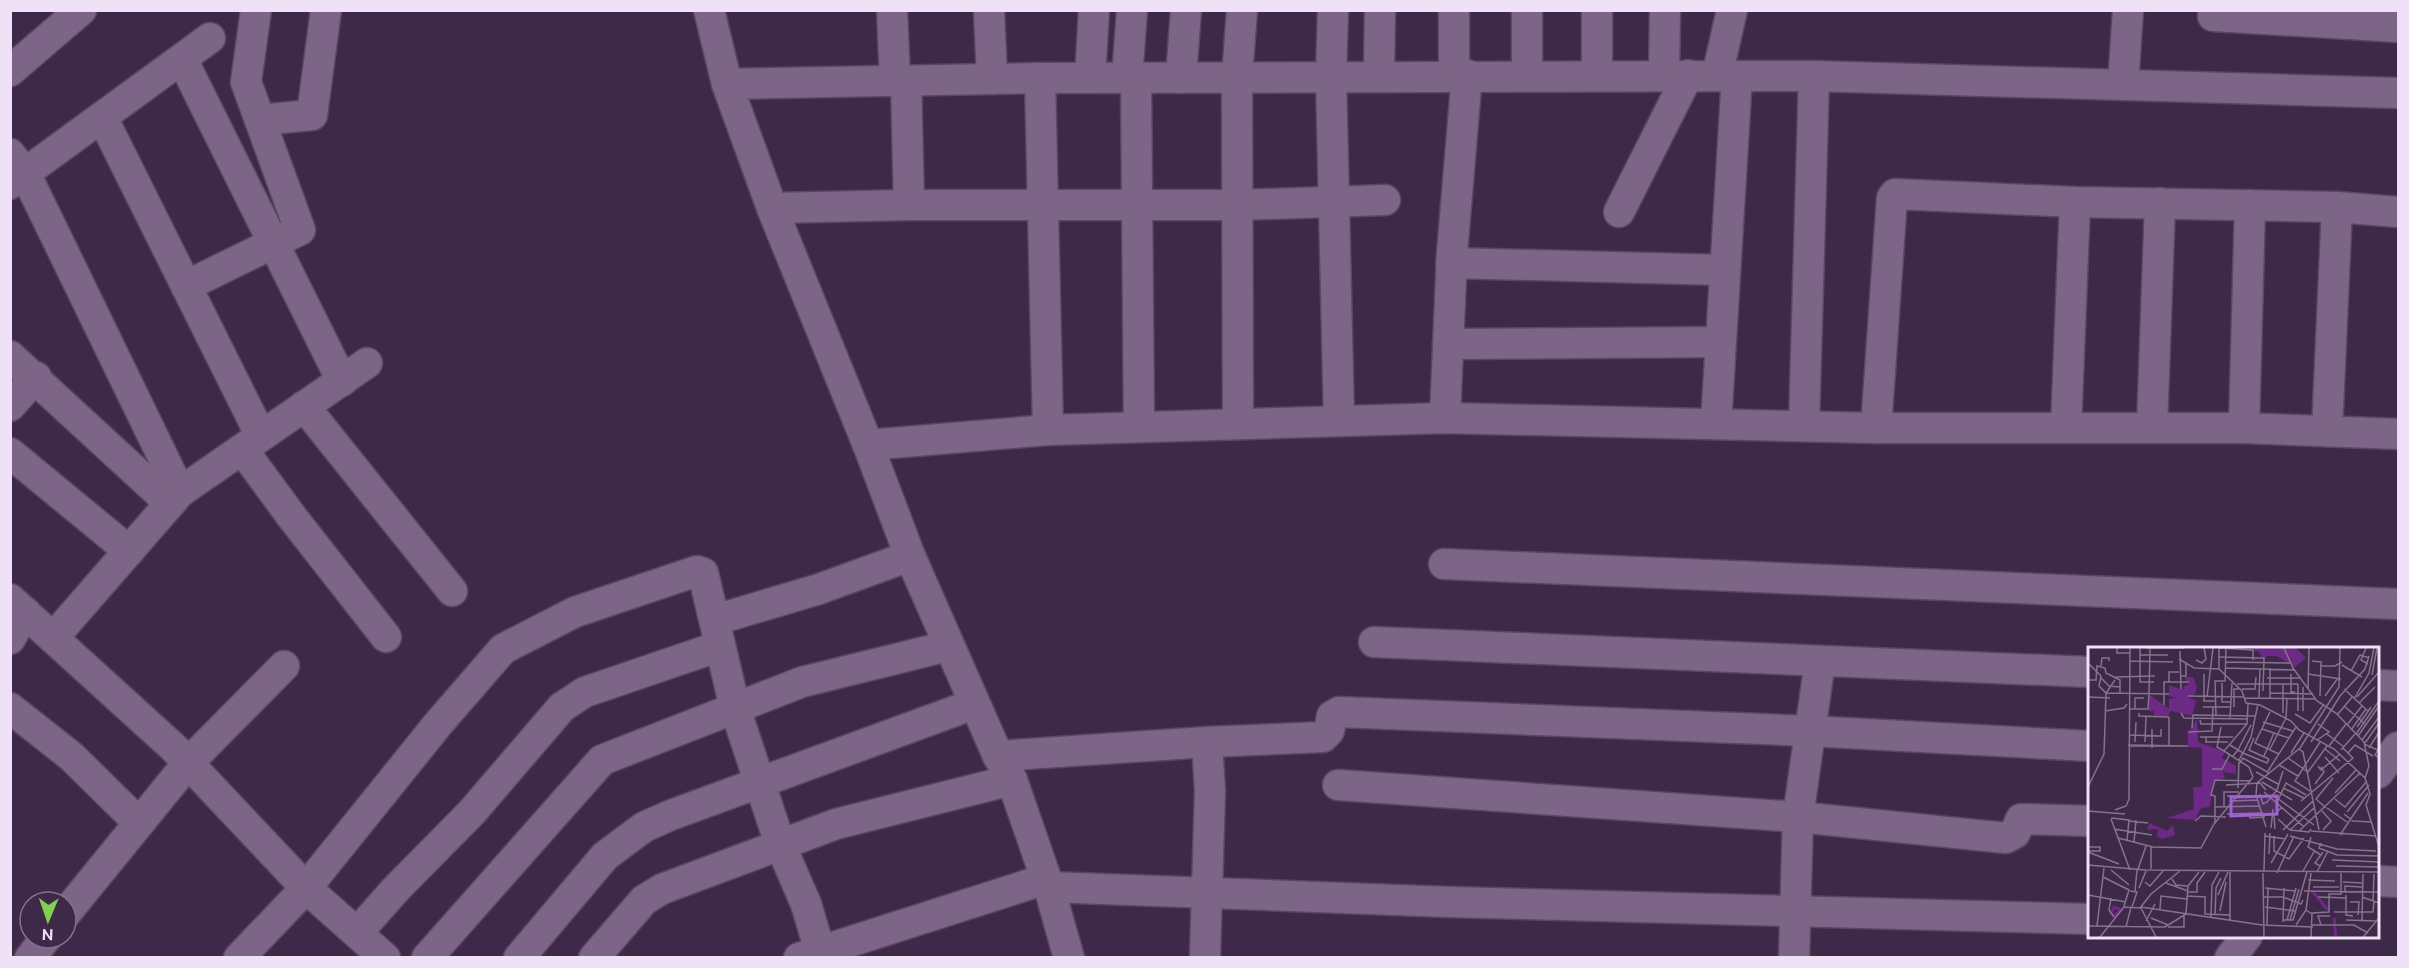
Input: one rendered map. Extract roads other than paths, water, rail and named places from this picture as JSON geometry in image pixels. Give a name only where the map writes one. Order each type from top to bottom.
[{"type":"street","points":[[10,71],[81,10]]},
{"type":"street","points":[[186,286],[300,230],[246,82],[256,10]]},
{"type":"street","points":[[260,120],[312,115],[326,10]]},
{"type":"street","points":[[709,10],[727,84],[772,208],[868,445],[910,556],[948,646],[1005,768],[1047,883],[1069,957]]},
{"type":"street","points":[[892,10],[901,80],[909,205]]},
{"type":"street","points":[[989,10],[992,79]]},
{"type":"street","points":[[1090,78],[1094,10]]},
{"type":"street","points":[[1132,10],[1131,78],[1137,204],[1140,427]]},
{"type":"street","points":[[1181,78],[1186,10]]},
{"type":"street","points":[[1238,424],[1237,77],[1242,10]]},
{"type":"street","points":[[1333,10],[1331,76],[1340,421]]},
{"type":"street","points":[[1379,76],[1380,10]]},
{"type":"street","points":[[1445,418],[1461,75],[1454,10]]},
{"type":"street","points":[[1527,10],[1527,76]]},
{"type":"street","points":[[1597,10],[1597,75]]},
{"type":"street","points":[[1665,10],[1701,76],[1725,270],[1716,424]]},
{"type":"street","points":[[1619,212],[1701,76],[1732,10]]},
{"type":"street","points":[[2123,85],[2128,10]]},
{"type":"street","points":[[2213,16],[2398,27]]},
{"type":"street","points":[[175,498],[16,170],[102,117],[210,39]]},
{"type":"street","points":[[182,59],[342,381]]},
{"type":"street","points":[[727,84],[1040,78],[1461,75],[1814,76],[2398,93]]},
{"type":"street","points":[[1804,426],[1814,76]]},
{"type":"street","points":[[1040,78],[1048,430]]},
{"type":"street","points":[[102,117],[186,286],[252,442],[292,517],[386,637]]},
{"type":"street","points":[[1876,428],[1892,198],[1895,194],[2075,202],[2337,207],[2398,212]]},
{"type":"street","points":[[772,208],[909,205],[1237,205],[1384,200]]},
{"type":"street","points":[[2066,428],[2075,202]]},
{"type":"street","points":[[2152,428],[2160,203]]},
{"type":"street","points":[[2244,428],[2250,205]]},
{"type":"street","points":[[2327,431],[2337,207]]},
{"type":"street","points":[[1451,263],[1725,270]]},
{"type":"street","points":[[1448,344],[1720,342]]},
{"type":"street","points":[[10,356],[175,498]]},
{"type":"street","points":[[53,638],[175,498],[367,363]]},
{"type":"street","points":[[10,406],[36,377]]},
{"type":"street","points":[[304,406],[452,591]]},
{"type":"street","points":[[868,445],[1048,430],[1445,418],[1876,428],[2244,428],[2398,434]]},
{"type":"street","points":[[10,453],[129,551]]},
{"type":"street","points":[[357,933],[395,890],[472,812],[561,707],[585,692],[819,589],[910,556]]},
{"type":"street","points":[[1444,564],[2398,604]]},
{"type":"street","points":[[239,957],[306,888],[438,723],[503,649],[575,612],[697,571],[703,573],[735,708],[780,844],[806,904],[814,955],[1047,883],[1450,902],[2088,919]]},
{"type":"street","points":[[10,639],[18,606],[188,763],[306,888],[385,957]]},
{"type":"street","points":[[1374,642],[2088,672]]},
{"type":"street","points":[[427,957],[602,760],[802,682],[948,646]]},
{"type":"street","points":[[1794,957],[1798,817],[1820,661]]},
{"type":"street","points":[[78,898],[188,763],[284,666]]},
{"type":"street","points":[[2379,685],[2398,686]]},
{"type":"street","points":[[519,957],[605,856],[644,827],[974,704]]},
{"type":"street","points":[[10,708],[72,757],[139,823]]},
{"type":"street","points":[[594,957],[644,900],[662,889],[836,824],[1005,768],[1207,742],[1323,737],[1329,731],[1332,716],[1339,712],[1809,731],[2088,746]]},
{"type":"street","points":[[1206,957],[1210,791],[1207,742]]},
{"type":"street","points":[[1338,785],[1798,817],[2006,838],[2015,833],[2021,819],[2029,817],[2088,821]]},
{"type":"street","points":[[2379,881],[2398,882]]},
{"type":"street","points":[[2230,957],[2245,938]]}]
